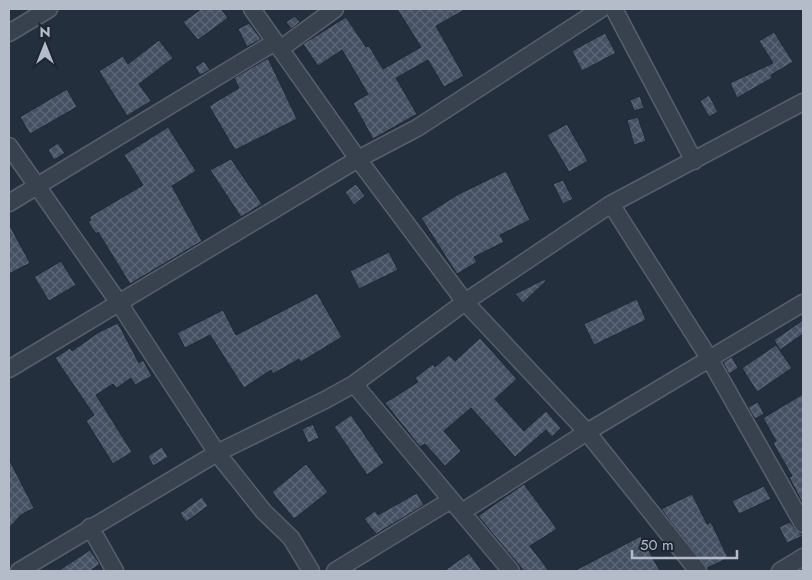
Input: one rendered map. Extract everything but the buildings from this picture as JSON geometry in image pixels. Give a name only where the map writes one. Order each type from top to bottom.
[{"type":"street","points":[[9,33],[49,9]]},
{"type":"street","points":[[252,9],[358,159],[465,302],[587,432],[698,571]]},
{"type":"street","points":[[9,203],[278,45],[335,9]]},
{"type":"street","points":[[9,369],[358,159],[417,128],[601,9]]},
{"type":"street","points":[[614,9],[694,161]]},
{"type":"street","points":[[19,571],[217,453],[354,384],[465,302],[610,204],[803,102]]},
{"type":"street","points":[[9,146],[119,303],[217,453],[264,512],[291,538],[311,571]]},
{"type":"street","points":[[610,204],[709,358],[803,524]]},
{"type":"street","points":[[335,571],[456,506],[587,432],[803,303]]},
{"type":"street","points":[[354,384],[511,571]]},
{"type":"street","points":[[90,528],[115,571]]},
{"type":"street","points":[[780,571],[803,557]]}]
